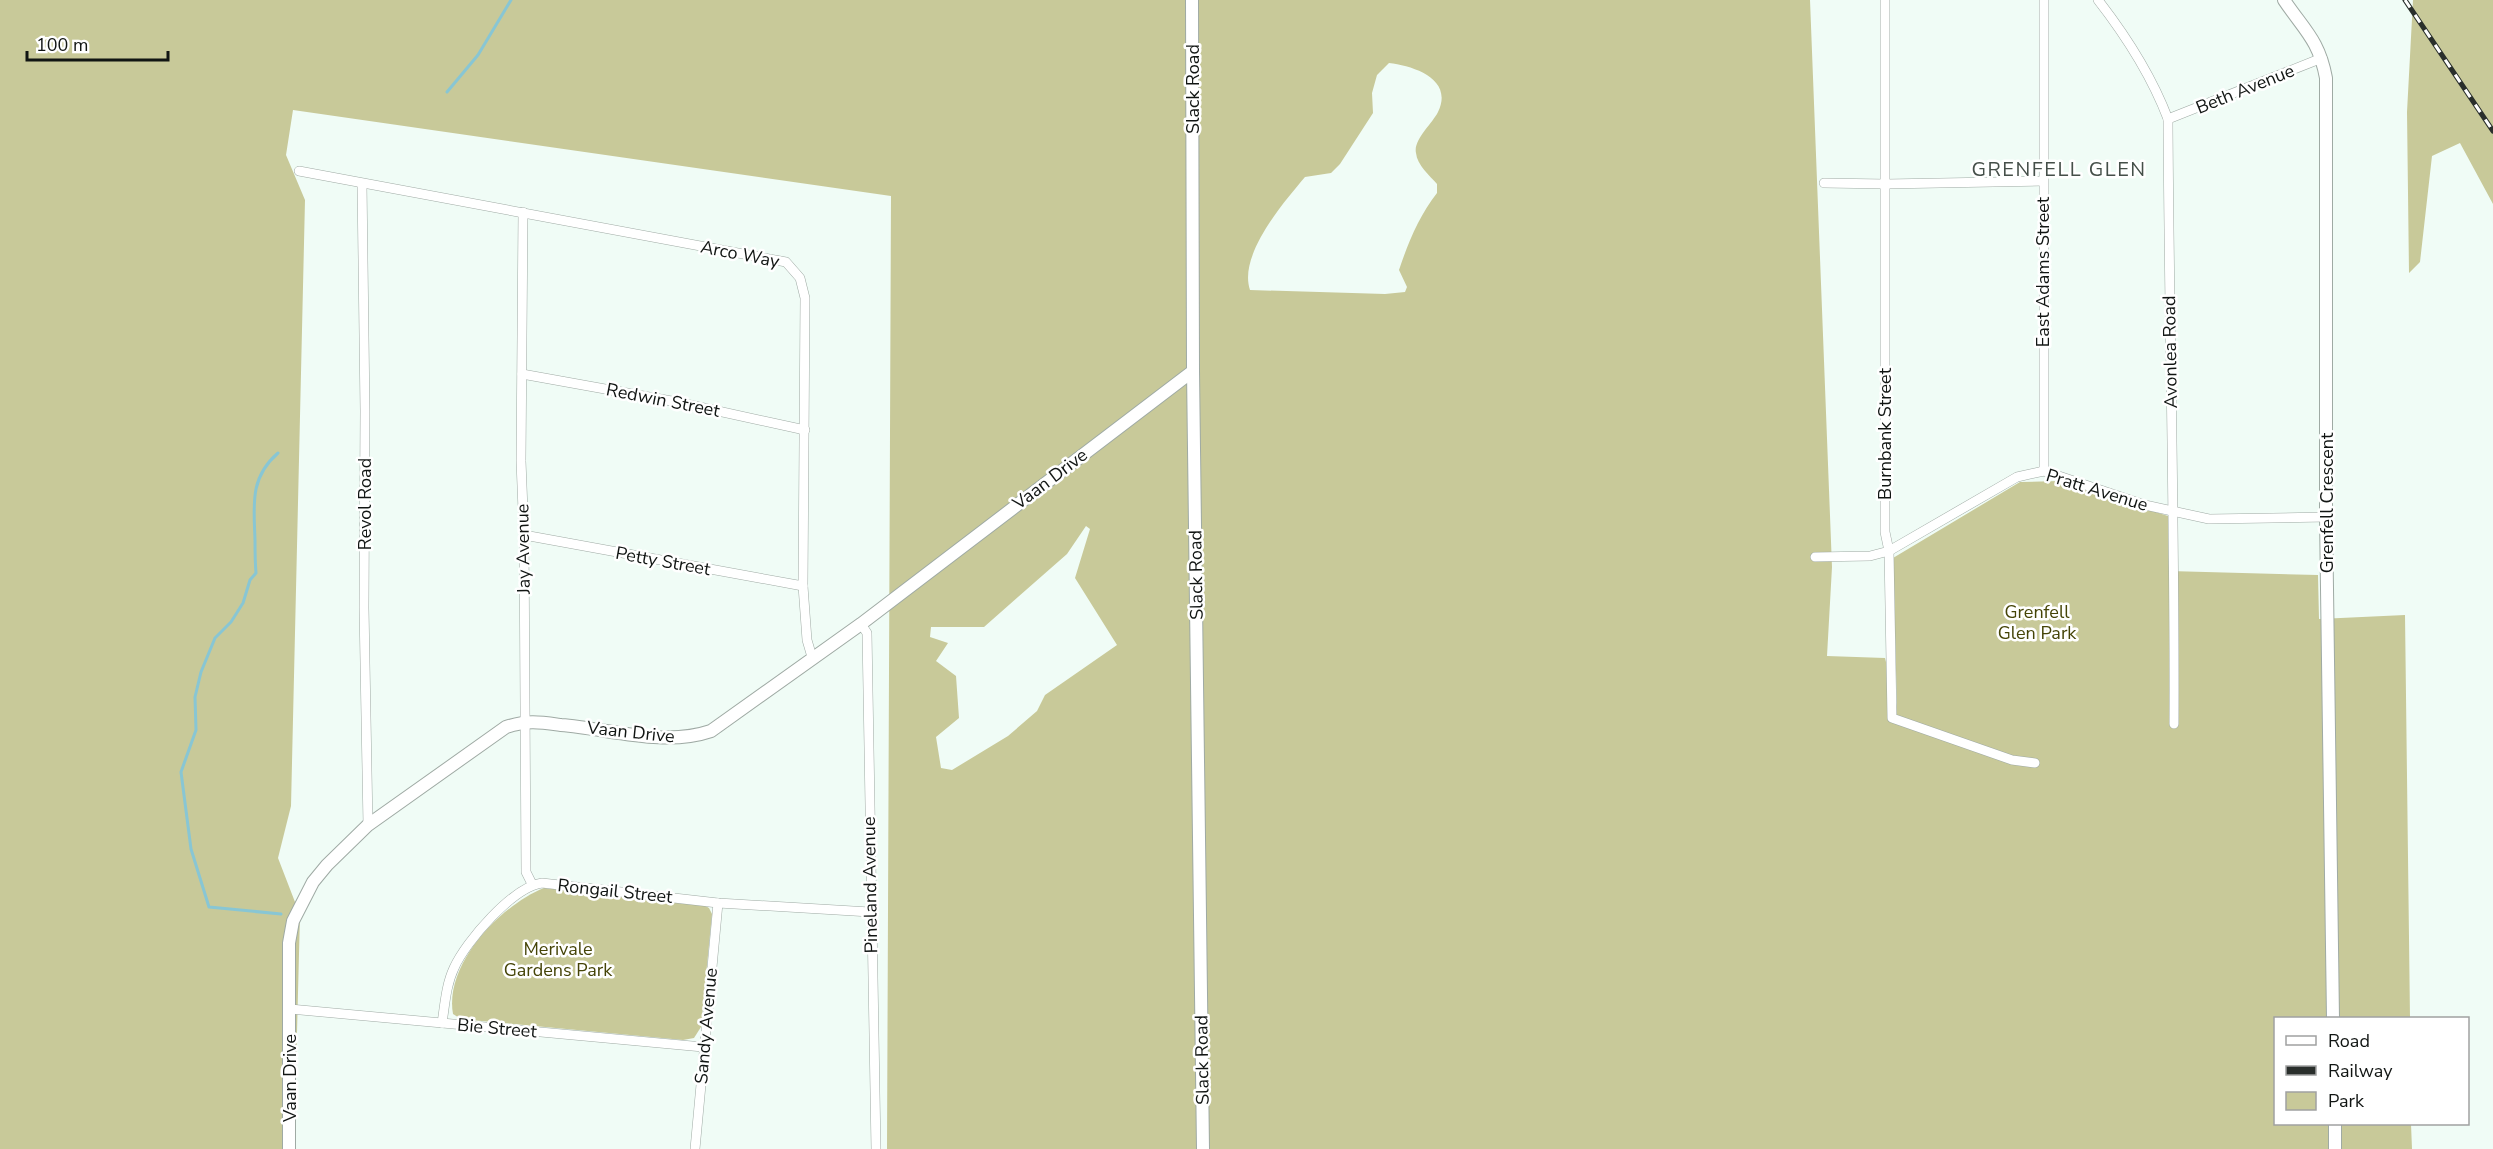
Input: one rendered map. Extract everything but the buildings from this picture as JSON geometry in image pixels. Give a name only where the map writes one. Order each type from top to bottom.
[{"type":"street","name":"Slack Road","points":[[1192,0],[1193,371],[1203,1149]]},
{"type":"street","name":"Burnbank Street","points":[[1885,0],[1885,532],[1889,551],[1892,718],[2012,760],[2035,763]]},
{"type":"street","name":"East Adams Street","points":[[2044,0],[2044,471]]},
{"type":"street","name":"Avonlea Road","points":[[2098,0],[2117,24],[2160,99],[2168,119],[2174,724]]},
{"type":"street","name":"Grenfell Crescent","points":[[2284,0],[2313,37],[2322,58],[2326,78],[2326,517],[2333,1017]]},
{"type":"street","name":"Beth Avenue","points":[[2168,119],[2322,58]]},
{"type":"street","name":"Arco Way","points":[[299,171],[786,262],[800,278],[805,298],[803,586],[807,640],[812,657]]},
{"type":"street","points":[[1824,183],[2043,181]]},
{"type":"street","name":"Revol Road","points":[[362,184],[365,411],[364,608],[368,825]]},
{"type":"street","name":"Jay Avenue","points":[[523,212],[521,461],[524,536],[526,872],[532,885]]},
{"type":"street","name":"Vaan Drive","points":[[289,1149],[289,943],[293,921],[313,882],[368,825],[507,727],[524,721],[594,728],[635,736],[692,738],[711,731],[861,624],[1193,371]]},
{"type":"street","name":"Redwin Street","points":[[522,374],[677,402],[805,430]]},
{"type":"street","name":"Pratt Avenue","points":[[1815,557],[1870,556],[1889,551],[2017,477],[2044,471],[2173,512],[2209,519],[2326,517]]},
{"type":"street","name":"Petty Street","points":[[524,536],[803,586]]},
{"type":"street","name":"Pineland Avenue","points":[[861,624],[867,633],[870,912],[876,1043],[876,1149]]},
{"type":"street","name":"Rongail Street","points":[[442,1023],[446,994],[453,969],[461,954],[507,903],[532,885],[560,885],[718,903],[870,912]]},
{"type":"street","name":"Sandy Avenue","points":[[695,1149],[718,903]]},
{"type":"street","name":"Bie Street","points":[[290,1009],[703,1047]]},
{"type":"street","points":[[2335,1125],[2335,1149]]},
{"type":"green space","name":"Grenfell Glen Park","points":[[0,0],[1810,0],[1832,567],[1827,656],[1885,658],[1897,707],[1893,558],[2020,482],[2059,481],[2168,516],[2169,571],[2318,575],[2319,619],[2405,615],[2410,1017],[2274,1017],[2274,1125],[2411,1125],[2412,1149],[887,1149],[891,196],[293,110],[286,155],[305,200],[291,806],[278,858],[300,915],[294,1149],[0,1149]],"holes":[[[1389,63],[1429,76],[1441,91],[1442,101],[1438,112],[1420,137],[1416,148],[1419,162],[1437,184],[1437,193],[1415,230],[1399,270],[1407,287],[1405,292],[1385,294],[1250,290],[1248,276],[1251,261],[1265,230],[1305,177],[1331,173],[1340,164],[1373,113],[1372,93],[1377,75]],[[1086,526],[1090,529],[1075,578],[1117,645],[1045,695],[1037,711],[1008,736],[952,770],[941,768],[936,737],[959,718],[956,676],[936,661],[948,643],[930,637],[931,627],[984,627],[1067,554]]]},
{"type":"green space","points":[[2413,0],[2493,0],[2493,204],[2460,143],[2432,156],[2420,262],[2409,273],[2407,112]]},
{"type":"green space","name":"Merivale Gardens Park","points":[[544,888],[704,905],[709,908],[712,914],[701,1027],[694,1038],[683,1040],[461,1019],[453,1014],[453,995],[457,976],[466,957],[479,939],[510,908]]},
{"type":"waterway","points":[[447,92],[478,55],[511,0]]},
{"type":"waterway","points":[[278,453],[262,472],[255,493],[256,573],[250,580],[243,603],[231,622],[215,638],[201,672],[195,697],[196,730],[181,772],[191,849],[209,907],[281,914]]},
{"type":"railway","points":[[2405,0],[2493,131]]},
{"type":"district","name":"GRENFELL GLEN","points":[[2059,169]]}]
